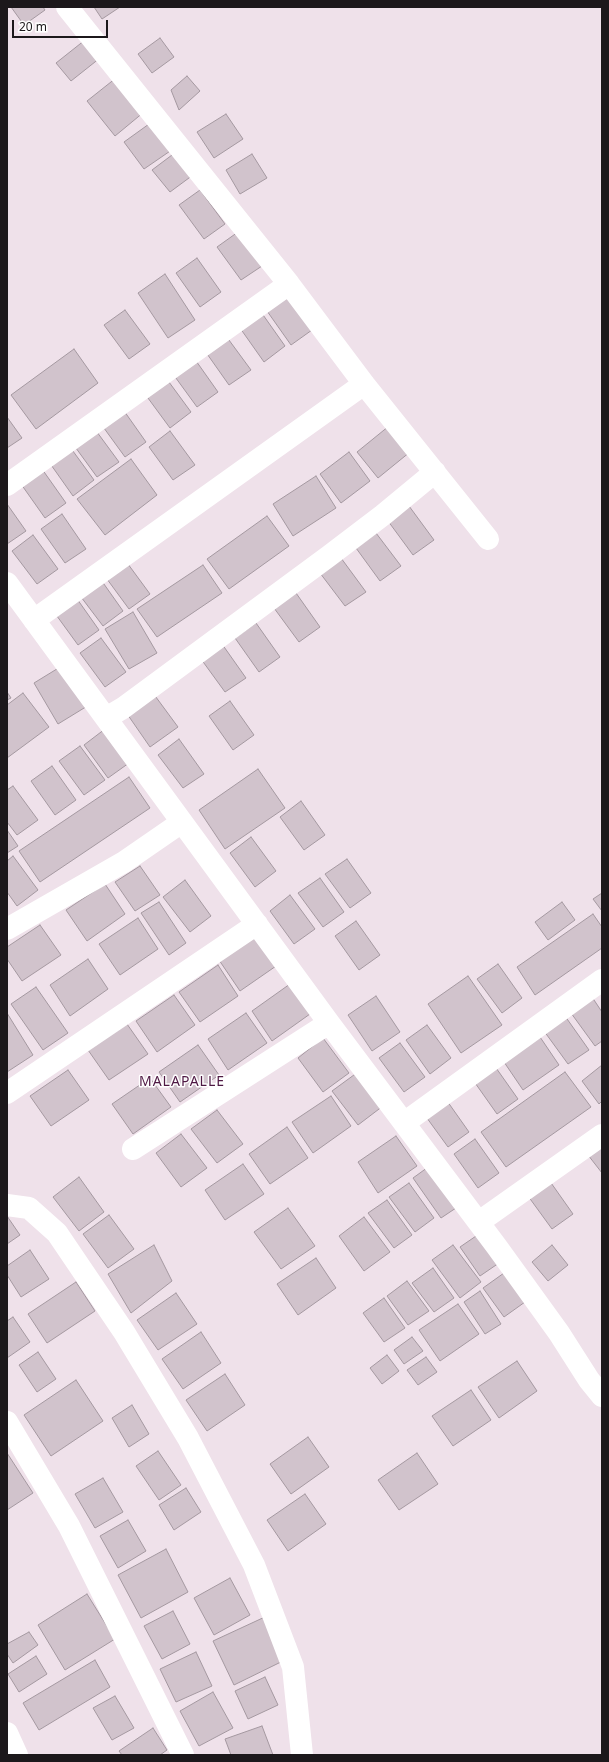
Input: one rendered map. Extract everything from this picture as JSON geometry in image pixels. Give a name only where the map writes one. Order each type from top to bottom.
[{"type":"street","points":[[67,7],[289,284],[364,384],[488,540]]},
{"type":"street","points":[[7,485],[289,284]]},
{"type":"street","points":[[34,620],[364,384]]},
{"type":"street","points":[[106,718],[123,708],[329,556],[383,515],[435,472]]},
{"type":"street","points":[[7,583],[329,1022],[478,1222],[559,1333],[602,1396]]},
{"type":"street","points":[[7,929],[124,862],[182,822]]},
{"type":"street","points":[[7,1093],[257,924]]},
{"type":"street","points":[[404,1123],[602,980]]},
{"type":"street","points":[[133,1149],[329,1022]]},
{"type":"street","points":[[478,1222],[602,1135]]},
{"type":"street","points":[[7,1205],[29,1208],[57,1233],[124,1332],[188,1438],[254,1565],[293,1667],[302,1755]]},
{"type":"street","points":[[7,1422],[69,1526],[183,1755]]},
{"type":"street","points":[[7,1733],[17,1755]]},
{"type":"building","points":[[11,7],[43,7],[45,10],[24,25]]},
{"type":"building","points":[[94,7],[120,7],[102,19]]},
{"type":"building","points":[[160,38],[174,57],[152,73],[138,54]]},
{"type":"building","points":[[85,40],[100,58],[71,81],[56,63]]},
{"type":"building","points":[[187,76],[200,91],[179,110],[171,90]]},
{"type":"building","points":[[116,78],[144,112],[115,136],[87,101]]},
{"type":"building","points":[[226,114],[243,139],[214,158],[197,132]]},
{"type":"building","points":[[156,119],[176,147],[144,169],[124,142]]},
{"type":"building","points":[[176,152],[193,175],[170,192],[152,170]]},
{"type":"building","points":[[252,154],[267,178],[240,194],[226,170]]},
{"type":"building","points":[[200,190],[225,224],[204,239],[179,205]]},
{"type":"building","points":[[238,232],[262,266],[241,280],[217,247]]},
{"type":"building","points":[[197,258],[221,292],[200,307],[176,273]]},
{"type":"building","points":[[165,274],[195,320],[168,338],[138,293]]},
{"type":"building","points":[[288,296],[312,330],[291,345],[267,311]]},
{"type":"building","points":[[125,310],[150,344],[129,359],[104,325]]},
{"type":"building","points":[[261,312],[285,346],[264,362],[240,328]]},
{"type":"building","points":[[226,336],[251,370],[229,385],[205,351]]},
{"type":"building","points":[[74,349],[98,383],[36,429],[11,395]]},
{"type":"building","points":[[194,358],[218,392],[197,407],[173,374]]},
{"type":"building","points":[[166,378],[191,412],[170,428],[145,394]]},
{"type":"building","points":[[122,408],[146,442],[125,457],[101,424]]},
{"type":"building","points":[[7,417],[22,438],[7,448]]},
{"type":"building","points":[[389,426],[410,452],[378,478],[357,452]]},
{"type":"building","points":[[94,428],[119,462],[97,477],[73,444]]},
{"type":"building","points":[[170,431],[195,465],[173,480],[149,447]]},
{"type":"building","points":[[70,447],[94,480],[73,496],[49,462]]},
{"type":"building","points":[[349,452],[370,481],[341,503],[320,474]]},
{"type":"building","points":[[131,459],[157,495],[105,535],[77,499]]},
{"type":"building","points":[[42,469],[66,503],[45,518],[21,484]]},
{"type":"building","points":[[316,476],[336,508],[293,536],[273,504]]},
{"type":"building","points":[[7,504],[26,531],[7,544]]},
{"type":"building","points":[[409,506],[434,540],[413,555],[388,521]]},
{"type":"building","points":[[62,514],[86,549],[65,563],[41,529]]},
{"type":"building","points":[[267,516],[289,546],[229,589],[207,559]]},
{"type":"building","points":[[376,533],[401,566],[380,581],[356,548]]},
{"type":"building","points":[[33,535],[58,569],[37,584],[12,551]]},
{"type":"building","points":[[341,558],[366,592],[345,606],[320,573]]},
{"type":"building","points":[[125,560],[150,594],[129,609],[104,575]]},
{"type":"building","points":[[203,565],[222,593],[157,637],[137,609]]},
{"type":"building","points":[[99,577],[123,611],[103,626],[78,593]]},
{"type":"building","points":[[296,593],[320,627],[299,642],[274,608]]},
{"type":"building","points":[[75,596],[99,630],[78,645],[54,612]]},
{"type":"building","points":[[133,612],[157,653],[129,669],[105,629]]},
{"type":"building","points":[[256,623],[280,657],[259,672],[235,638]]},
{"type":"building","points":[[101,638],[126,672],[105,687],[80,653]]},
{"type":"building","points":[[222,644],[246,678],[225,692],[201,659]]},
{"type":"building","points":[[65,664],[89,705],[58,724],[34,683]]},
{"type":"building","points":[[150,689],[178,727],[150,747],[123,708]]},
{"type":"building","points":[[7,692],[11,698],[7,700]]},
{"type":"building","points":[[23,693],[49,727],[7,758],[7,705]]},
{"type":"building","points":[[230,701],[254,735],[233,750],[209,716]]},
{"type":"building","points":[[105,729],[129,763],[108,778],[84,745]]},
{"type":"building","points":[[179,739],[204,774],[183,788],[158,755]]},
{"type":"building","points":[[80,746],[105,780],[84,795],[59,761]]},
{"type":"building","points":[[52,766],[76,800],[55,815],[31,781]]},
{"type":"building","points":[[258,769],[285,808],[225,849],[199,810]]},
{"type":"building","points":[[129,777],[150,808],[40,882],[19,851]]},
{"type":"building","points":[[13,786],[38,820],[17,835],[7,822],[7,790]]},
{"type":"building","points":[[301,801],[325,835],[304,850],[280,817]]},
{"type":"building","points":[[7,830],[18,846],[7,853]]},
{"type":"building","points":[[251,837],[276,871],[255,887],[230,853]]},
{"type":"building","points":[[13,856],[38,890],[17,906],[7,892],[7,861]]},
{"type":"building","points":[[347,859],[371,893],[350,908],[325,874]]},
{"type":"building","points":[[140,866],[160,895],[135,911],[115,882]]},
{"type":"building","points":[[320,878],[344,912],[323,927],[298,893]]},
{"type":"building","points":[[185,880],[211,916],[190,932],[163,897]]},
{"type":"building","points":[[105,884],[125,914],[87,941],[66,910]]},
{"type":"building","points":[[602,893],[602,911],[593,899]]},
{"type":"building","points":[[290,895],[315,929],[294,944],[270,911]]},
{"type":"building","points":[[159,902],[186,943],[169,955],[141,913]]},
{"type":"building","points":[[562,902],[575,920],[548,940],[535,922]]},
{"type":"building","points":[[593,914],[602,927],[602,948],[535,995],[517,967]]},
{"type":"building","points":[[138,918],[158,949],[120,975],[99,944]]},
{"type":"building","points":[[356,921],[380,955],[359,970],[335,936]]},
{"type":"building","points":[[40,925],[61,955],[22,981],[7,959],[7,947]]},
{"type":"building","points":[[257,934],[279,964],[240,991],[219,960]]},
{"type":"building","points":[[88,959],[108,989],[70,1016],[50,985]]},
{"type":"building","points":[[498,964],[522,998],[502,1013],[477,979]]},
{"type":"building","points":[[218,965],[238,996],[200,1022],[179,992]]},
{"type":"building","points":[[468,976],[502,1025],[461,1053],[428,1004]]},
{"type":"building","points":[[290,984],[310,1014],[272,1041],[252,1011]]},
{"type":"building","points":[[36,987],[68,1033],[43,1050],[11,1004]]},
{"type":"building","points":[[174,995],[195,1025],[157,1052],[136,1021]]},
{"type":"building","points":[[376,996],[400,1032],[372,1051],[348,1015]]},
{"type":"building","points":[[592,997],[602,1012],[602,1041],[595,1046],[571,1013]]},
{"type":"building","points":[[7,1013],[33,1055],[7,1072]]},
{"type":"building","points":[[246,1013],[267,1043],[228,1070],[208,1039]]},
{"type":"building","points":[[565,1016],[589,1050],[568,1064],[544,1031]]},
{"type":"building","points":[[127,1024],[148,1054],[109,1080],[88,1050]]},
{"type":"building","points":[[427,1025],[451,1058],[430,1074],[406,1040]]},
{"type":"building","points":[[540,1037],[559,1065],[523,1090],[504,1062]]},
{"type":"building","points":[[323,1038],[349,1073],[323,1092],[298,1058]]},
{"type":"building","points":[[400,1043],[425,1077],[404,1092],[379,1058]]},
{"type":"building","points":[[198,1045],[219,1075],[180,1102],[159,1072]]},
{"type":"building","points":[[494,1065],[518,1099],[497,1114],[473,1080]]},
{"type":"building","points":[[602,1065],[602,1101],[599,1104],[582,1081]]},
{"type":"building","points":[[68,1070],[89,1100],[51,1126],[30,1096]]},
{"type":"building","points":[[358,1072],[383,1106],[358,1125],[332,1091]]},
{"type":"building","points":[[565,1072],[591,1107],[506,1167],[481,1132]]},
{"type":"building","points":[[150,1078],[171,1107],[133,1134],[112,1104]]},
{"type":"building","points":[[331,1096],[351,1126],[313,1153],[292,1122]]},
{"type":"building","points":[[445,1098],[469,1132],[448,1147],[424,1114]]},
{"type":"building","points":[[217,1110],[243,1144],[217,1163],[191,1129]]},
{"type":"building","points":[[287,1127],[308,1158],[270,1184],[249,1154]]},
{"type":"building","points":[[181,1134],[207,1168],[181,1187],[156,1153]]},
{"type":"building","points":[[396,1136],[417,1166],[378,1193],[358,1162]]},
{"type":"building","points":[[475,1139],[499,1173],[478,1188],[454,1154]]},
{"type":"building","points":[[602,1145],[602,1173],[588,1155]]},
{"type":"building","points":[[243,1164],[264,1194],[225,1220],[205,1190]]},
{"type":"building","points":[[431,1165],[459,1206],[441,1218],[413,1178]]},
{"type":"building","points":[[79,1177],[104,1212],[79,1231],[53,1197]]},
{"type":"building","points":[[549,1180],[573,1214],[552,1229],[528,1196]]},
{"type":"building","points":[[409,1183],[434,1218],[415,1232],[389,1197]]},
{"type":"building","points":[[387,1200],[412,1235],[394,1248],[368,1213]]},
{"type":"building","points":[[288,1208],[315,1246],[281,1269],[254,1232]]},
{"type":"building","points":[[109,1215],[134,1249],[108,1268],[83,1234]]},
{"type":"building","points":[[7,1216],[20,1235],[7,1244]]},
{"type":"building","points":[[364,1217],[390,1252],[364,1271],[339,1236]]},
{"type":"building","points":[[479,1234],[499,1263],[480,1276],[460,1247]]},
{"type":"building","points":[[154,1245],[172,1281],[131,1313],[108,1274]]},
{"type":"building","points":[[453,1245],[481,1282],[460,1298],[432,1260]]},
{"type":"building","points":[[552,1245],[568,1265],[548,1281],[532,1262]]},
{"type":"building","points":[[30,1250],[49,1279],[21,1297],[7,1275],[7,1266]]},
{"type":"building","points":[[316,1258],[336,1288],[298,1315],[277,1284]]},
{"type":"building","points":[[433,1268],[454,1298],[434,1312],[412,1283]]},
{"type":"building","points":[[504,1273],[525,1302],[504,1317],[483,1288]]},
{"type":"building","points":[[407,1281],[429,1311],[408,1325],[387,1296]]},
{"type":"building","points":[[76,1282],[95,1311],[47,1343],[28,1314]]},
{"type":"building","points":[[480,1291],[501,1324],[485,1334],[464,1302]]},
{"type":"building","points":[[176,1293],[197,1324],[158,1350],[137,1320]]},
{"type":"building","points":[[384,1298],[405,1328],[384,1342],[363,1313]]},
{"type":"building","points":[[458,1304],[479,1334],[440,1361],[419,1330]]},
{"type":"building","points":[[13,1317],[30,1342],[7,1358],[7,1321]]},
{"type":"building","points":[[201,1332],[221,1363],[183,1389],[162,1359]]},
{"type":"building","points":[[412,1337],[423,1351],[404,1364],[394,1350]]},
{"type":"building","points":[[38,1352],[56,1379],[37,1392],[19,1365]]},
{"type":"building","points":[[387,1355],[399,1371],[382,1384],[370,1368]]},
{"type":"building","points":[[426,1357],[437,1372],[418,1385],[407,1370]]},
{"type":"building","points":[[517,1361],[537,1391],[499,1418],[478,1387]]},
{"type":"building","points":[[225,1374],[245,1405],[207,1431],[186,1400]]},
{"type":"building","points":[[76,1380],[103,1421],[51,1456],[24,1415]]},
{"type":"building","points":[[471,1390],[491,1420],[453,1446],[432,1416]]},
{"type":"building","points":[[132,1405],[149,1434],[129,1447],[112,1418]]},
{"type":"building","points":[[308,1437],[329,1467],[291,1494],[270,1464]]},
{"type":"building","points":[[158,1451],[181,1485],[159,1500],[136,1466]]},
{"type":"building","points":[[7,1453],[33,1493],[7,1510]]},
{"type":"building","points":[[417,1453],[438,1484],[399,1510],[378,1480]]},
{"type":"building","points":[[103,1478],[123,1512],[95,1528],[75,1494]]},
{"type":"building","points":[[186,1488],[201,1512],[174,1530],[159,1505]]},
{"type":"building","points":[[305,1494],[326,1524],[288,1551],[267,1520]]},
{"type":"building","points":[[128,1520],[146,1551],[118,1568],[100,1536]]},
{"type":"building","points":[[166,1549],[188,1592],[141,1618],[118,1575]]},
{"type":"building","points":[[230,1578],[250,1615],[214,1635],[194,1598]]},
{"type":"building","points":[[87,1594],[115,1639],[65,1670],[38,1625]]},
{"type":"building","points":[[173,1611],[190,1644],[162,1659],[144,1626]]},
{"type":"building","points":[[267,1616],[287,1659],[234,1685],[213,1641]]},
{"type":"building","points":[[29,1632],[38,1645],[13,1663],[7,1654],[7,1644]]},
{"type":"building","points":[[196,1652],[212,1686],[176,1702],[160,1669]]},
{"type":"building","points":[[36,1656],[47,1674],[19,1692],[8,1674]]},
{"type":"building","points":[[95,1660],[110,1687],[39,1730],[23,1703]]},
{"type":"building","points":[[265,1677],[278,1705],[248,1719],[235,1691]]},
{"type":"building","points":[[213,1692],[233,1728],[199,1746],[180,1711]]},
{"type":"building","points":[[115,1696],[134,1728],[112,1740],[93,1708]]},
{"type":"building","points":[[262,1726],[273,1755],[231,1755],[225,1739]]},
{"type":"building","points":[[153,1728],[167,1750],[160,1755],[122,1755],[119,1751]]},
{"type":"district","name":"MALAPALLE","points":[[182,1082]]}]
